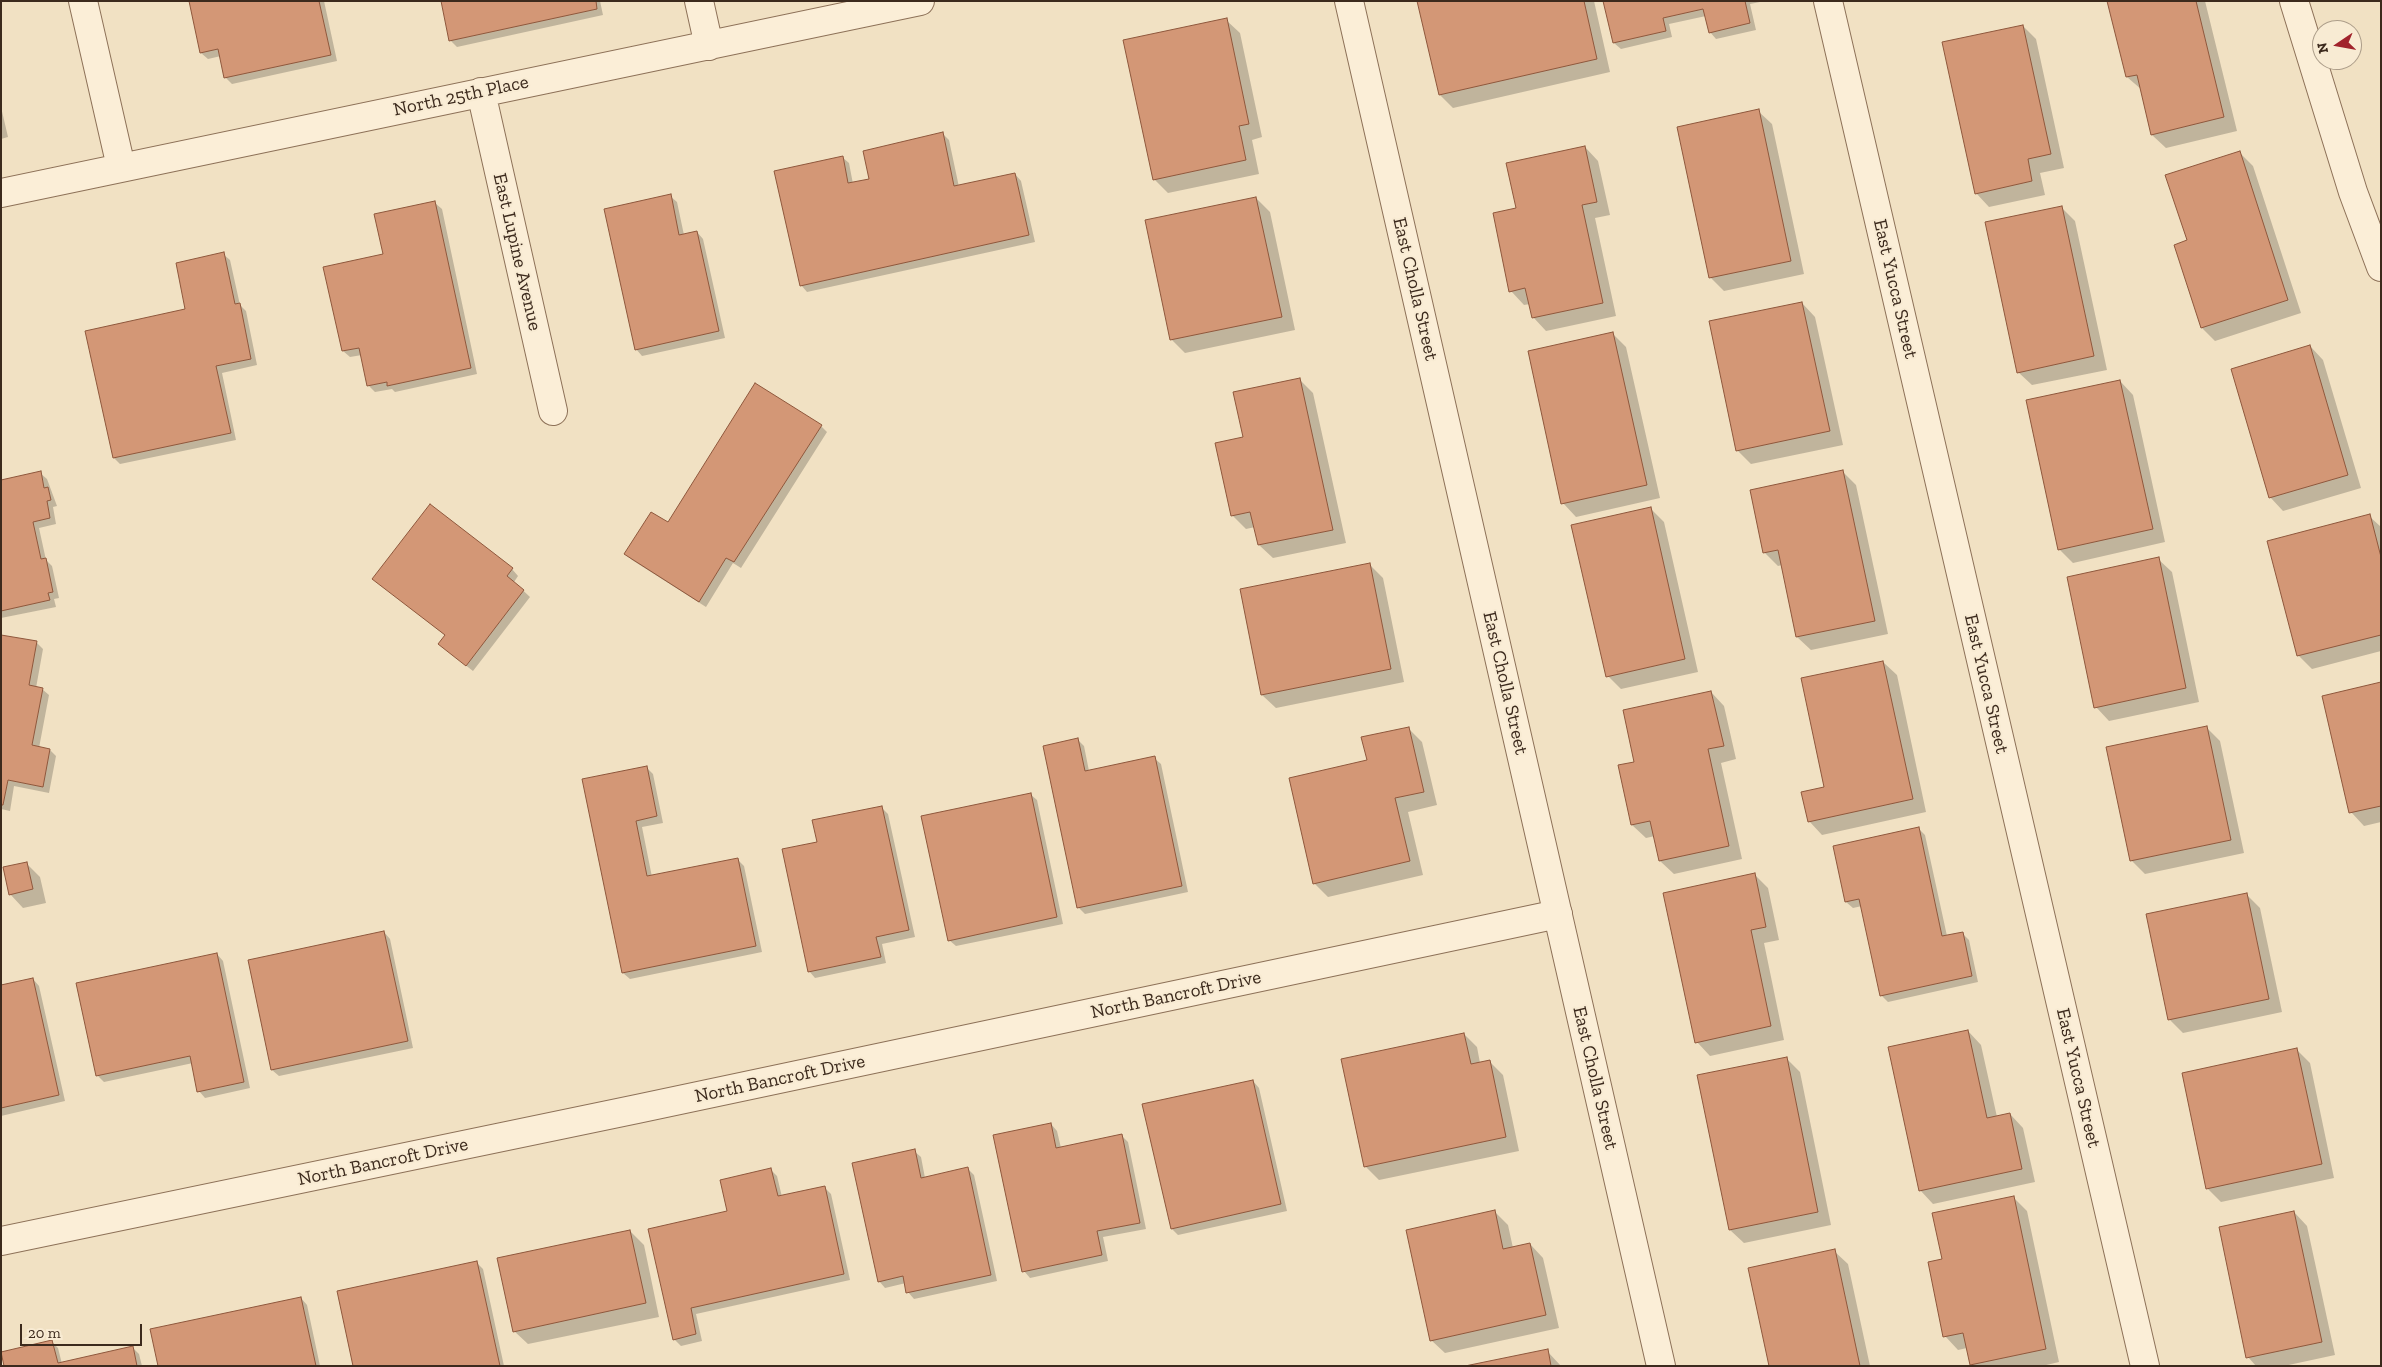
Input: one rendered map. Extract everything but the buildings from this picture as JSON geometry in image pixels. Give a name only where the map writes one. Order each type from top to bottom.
[{"type":"street","points":[[83,1],[121,167]]},
{"type":"street","points":[[699,1],[709,46]]},
{"type":"street","name":"North 25th Place","points":[[1,193],[920,1]]},
{"type":"street","name":"East Cholla Street","points":[[1349,1],[1661,1366]]},
{"type":"street","name":"East Yucca Street","points":[[1828,1],[2145,1366]]},
{"type":"street","points":[[2294,1],[2353,192],[2381,267]]},
{"type":"street","name":"East Lupine Avenue","points":[[481,92],[553,411]]},
{"type":"street","name":"North Bancroft Drive","points":[[1,1241],[1558,914]]}]
